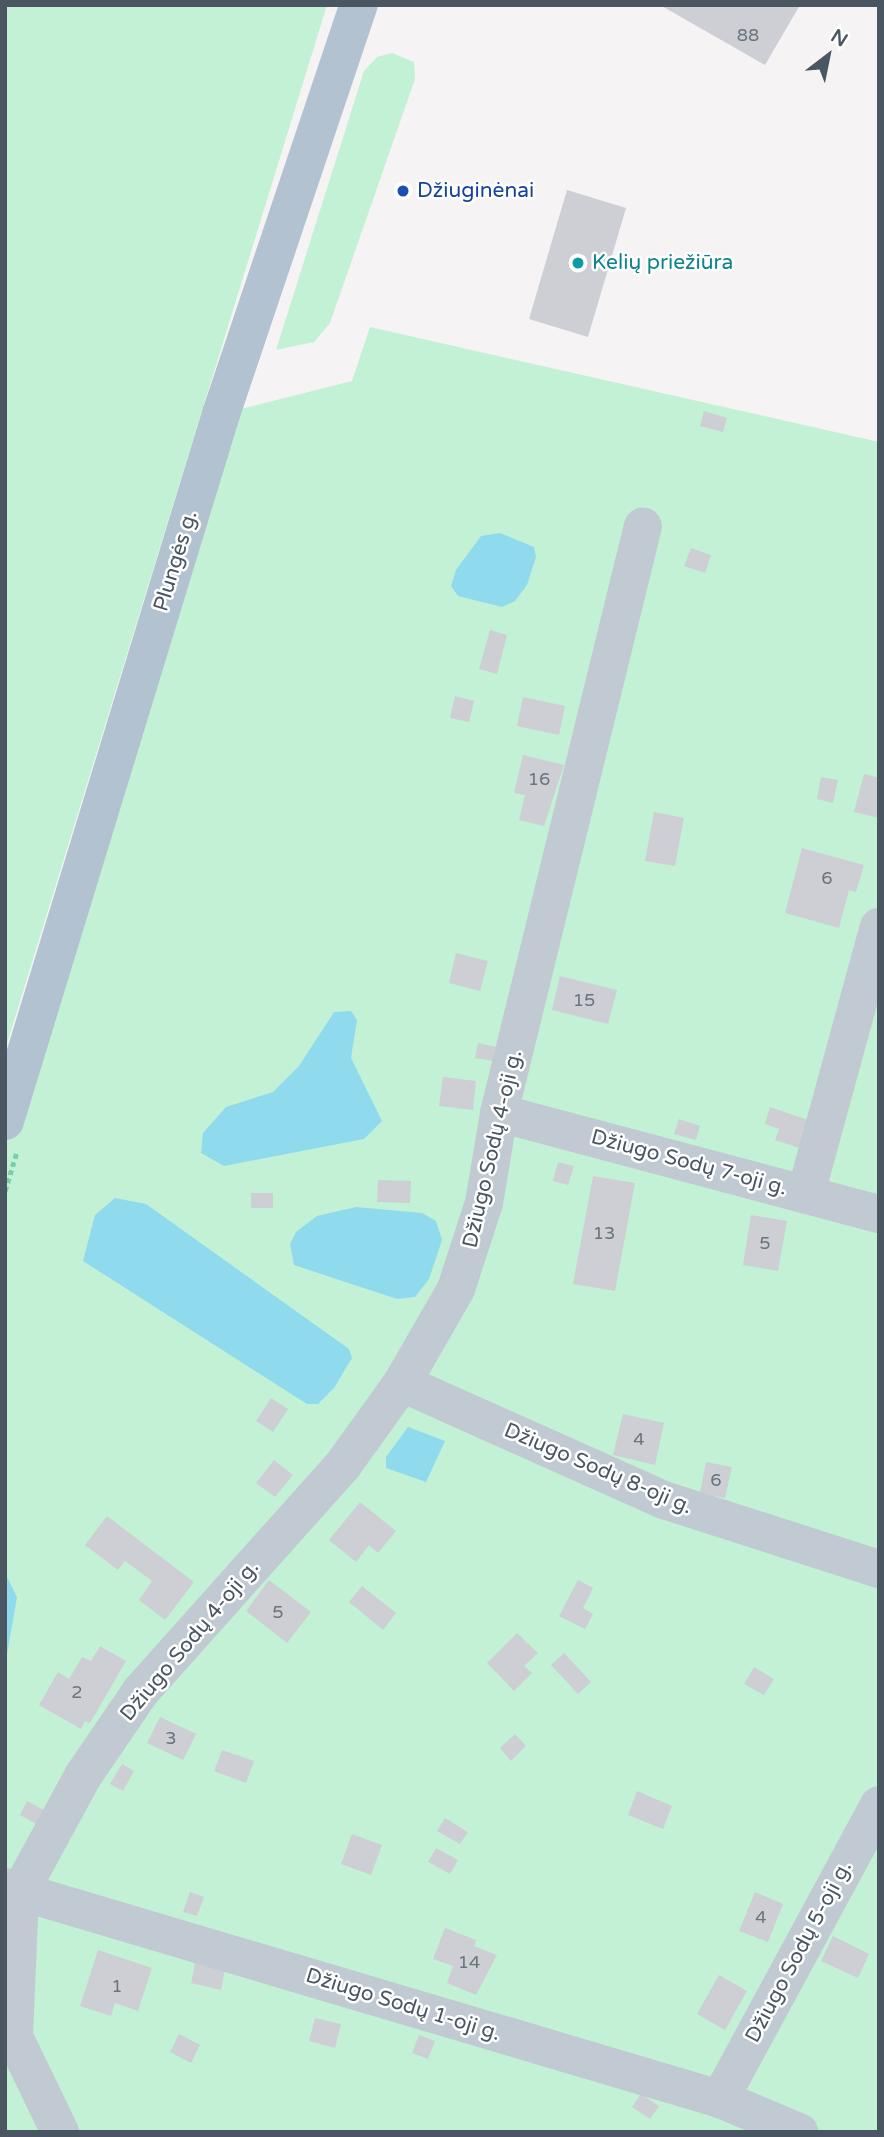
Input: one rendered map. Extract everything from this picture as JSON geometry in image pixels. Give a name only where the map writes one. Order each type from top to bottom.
[{"type":"main road","name":"Plungės g.","points":[[5,1121],[221,414],[359,5]]},
{"type":"street","name":"Džiugo Sodų 4-oji g.","points":[[13,1889],[83,1776],[141,1690],[343,1465],[402,1383],[456,1289],[470,1254],[484,1203],[499,1114],[643,526]]},
{"type":"street","points":[[806,1193],[879,927]]},
{"type":"street","name":"Džiugo Sodų 7-oji g.","points":[[499,1114],[879,1214]]},
{"type":"street","name":"Džiugo Sodų 8-oji g.","points":[[402,1383],[664,1500],[879,1569]]},
{"type":"street","name":"Džiugo Sodų 5-oji g.","points":[[720,2099],[879,1805]]},
{"type":"street","points":[[13,1889],[15,2037],[60,2132]]},
{"type":"street","name":"Džiugo Sodų 1-oji g.","points":[[13,1889],[720,2099],[799,2132]]},
{"type":"green space","points":[[5,5],[327,5],[5,1050]]},
{"type":"green space","points":[[392,53],[414,62],[415,79],[330,323],[314,342],[276,350],[364,71],[377,57]]},
{"type":"green space","points":[[370,327],[879,442],[879,2132],[5,2132],[5,1121],[221,414],[352,381]]},
{"type":"water","points":[[500,533],[534,547],[536,557],[527,585],[515,601],[502,607],[458,596],[451,586],[456,570],[481,536]]},
{"type":"water","points":[[351,1011],[357,1020],[351,1058],[382,1121],[364,1139],[224,1166],[201,1153],[203,1133],[226,1107],[273,1092],[299,1066],[334,1012]]},
{"type":"water","points":[[115,1198],[146,1204],[349,1349],[352,1358],[334,1388],[318,1404],[307,1404],[83,1261],[95,1215]]},
{"type":"water","points":[[356,1207],[422,1213],[436,1221],[442,1240],[429,1279],[415,1297],[397,1299],[294,1265],[290,1244],[296,1232],[317,1216]]},
{"type":"water","points":[[408,1427],[445,1441],[426,1482],[386,1468],[386,1457]]},
{"type":"water","points":[[5,1573],[17,1597],[5,1666]]},
{"type":"building","points":[[660,5],[800,5],[765,65]]},
{"type":"building","name":"Kelių priežiūra","points":[[567,190],[626,208],[588,337],[529,319]]},
{"type":"building","points":[[704,411],[727,418],[723,432],[700,426]]},
{"type":"building","points":[[691,548],[711,555],[705,573],[684,566]]},
{"type":"building","points":[[490,630],[507,635],[497,674],[479,669]]},
{"type":"building","points":[[455,696],[474,701],[469,722],[450,718]]},
{"type":"building","points":[[523,697],[565,706],[559,735],[517,726]]},
{"type":"building","points":[[523,755],[564,765],[544,826],[519,820],[525,795],[514,793]]},
{"type":"building","points":[[864,774],[879,778],[879,818],[854,812]]},
{"type":"building","points":[[821,777],[838,780],[833,803],[817,799]]},
{"type":"building","points":[[654,812],[684,818],[675,866],[645,861]]},
{"type":"building","points":[[802,848],[864,865],[856,892],[849,890],[839,928],[785,913]]},
{"type":"building","points":[[456,953],[488,961],[480,991],[449,983]]},
{"type":"building","points":[[560,976],[617,990],[608,1024],[552,1010]]},
{"type":"building","points":[[478,1043],[496,1047],[493,1061],[475,1058]]},
{"type":"building","points":[[443,1077],[476,1081],[473,1110],[439,1106]]},
{"type":"building","points":[[770,1107],[808,1120],[799,1148],[775,1140],[779,1129],[765,1124]]},
{"type":"building","points":[[679,1119],[700,1126],[696,1140],[674,1134]]},
{"type":"building","points":[[558,1162],[574,1166],[568,1185],[553,1181]]},
{"type":"building","points":[[593,1176],[635,1183],[615,1291],[573,1284]]},
{"type":"building","points":[[378,1180],[411,1181],[410,1203],[377,1202]]},
{"type":"building","points":[[251,1193],[273,1193],[273,1208],[251,1208]]},
{"type":"building","points":[[751,1215],[787,1221],[778,1271],[743,1265]]},
{"type":"building","points":[[271,1398],[288,1409],[273,1432],[256,1421]]},
{"type":"building","points":[[623,1414],[664,1423],[655,1465],[613,1455]]},
{"type":"building","points":[[274,1460],[293,1475],[275,1497],[256,1483]]},
{"type":"building","points":[[706,1462],[732,1467],[725,1498],[700,1493]]},
{"type":"building","points":[[360,1502],[396,1531],[378,1553],[369,1545],[356,1562],[329,1540]]},
{"type":"building","points":[[107,1516],[194,1582],[165,1620],[139,1600],[152,1581],[125,1561],[118,1570],[85,1545]]},
{"type":"building","points":[[269,1580],[311,1612],[287,1643],[246,1611]]},
{"type":"building","points":[[578,1580],[593,1588],[583,1608],[593,1614],[585,1629],[559,1616]]},
{"type":"building","points":[[362,1586],[396,1613],[383,1630],[349,1602]]},
{"type":"building","points":[[517,1633],[538,1653],[524,1666],[532,1673],[514,1691],[487,1663]]},
{"type":"building","points":[[100,1646],[126,1661],[90,1723],[85,1721],[81,1729],[39,1705],[58,1672],[69,1679],[82,1657],[91,1661]]},
{"type":"building","points":[[564,1653],[591,1682],[578,1694],[551,1665]]},
{"type":"building","points":[[754,1667],[774,1679],[764,1695],[744,1684]]},
{"type":"building","points":[[160,1717],[196,1734],[183,1760],[147,1743]]},
{"type":"building","points":[[515,1734],[526,1746],[511,1761],[500,1748]]},
{"type":"building","points":[[222,1750],[254,1761],[246,1783],[214,1771]]},
{"type":"building","points":[[122,1764],[134,1771],[123,1791],[110,1784]]},
{"type":"building","points":[[637,1791],[672,1806],[663,1829],[628,1815]]},
{"type":"building","points":[[27,1801],[46,1811],[38,1825],[20,1815]]},
{"type":"building","points":[[445,1818],[468,1832],[460,1844],[437,1831]]},
{"type":"building","points":[[352,1834],[382,1845],[371,1875],[341,1864]]},
{"type":"building","points":[[436,1848],[458,1860],[450,1874],[428,1862]]},
{"type":"building","points":[[190,1892],[204,1897],[197,1916],[183,1912]]},
{"type":"building","points":[[755,1892],[783,1904],[768,1942],[739,1931]]},
{"type":"building","points":[[445,1928],[476,1940],[474,1946],[497,1955],[476,1995],[447,1983],[453,1966],[433,1959]]},
{"type":"building","points":[[833,1936],[869,1954],[858,1978],[821,1961]]},
{"type":"building","points":[[98,1950],[152,1968],[138,2011],[115,2003],[111,2016],[80,2006]]},
{"type":"building","points":[[195,1963],[225,1970],[221,1990],[191,1983]]},
{"type":"building","points":[[719,1975],[747,1991],[725,2030],[697,2014]]},
{"type":"building","points":[[315,2018],[341,2024],[335,2048],[309,2041]]},
{"type":"building","points":[[179,2034],[200,2045],[191,2063],[170,2052]]},
{"type":"building","points":[[419,2035],[435,2041],[428,2059],[412,2053]]},
{"type":"building","points":[[641,2094],[659,2106],[650,2119],[632,2107]]},
{"type":"place","name":"Džiuginėnai","points":[[403,191]]},
{"type":"place","name":"Kelių priežiūra","points":[[578,263]]}]
